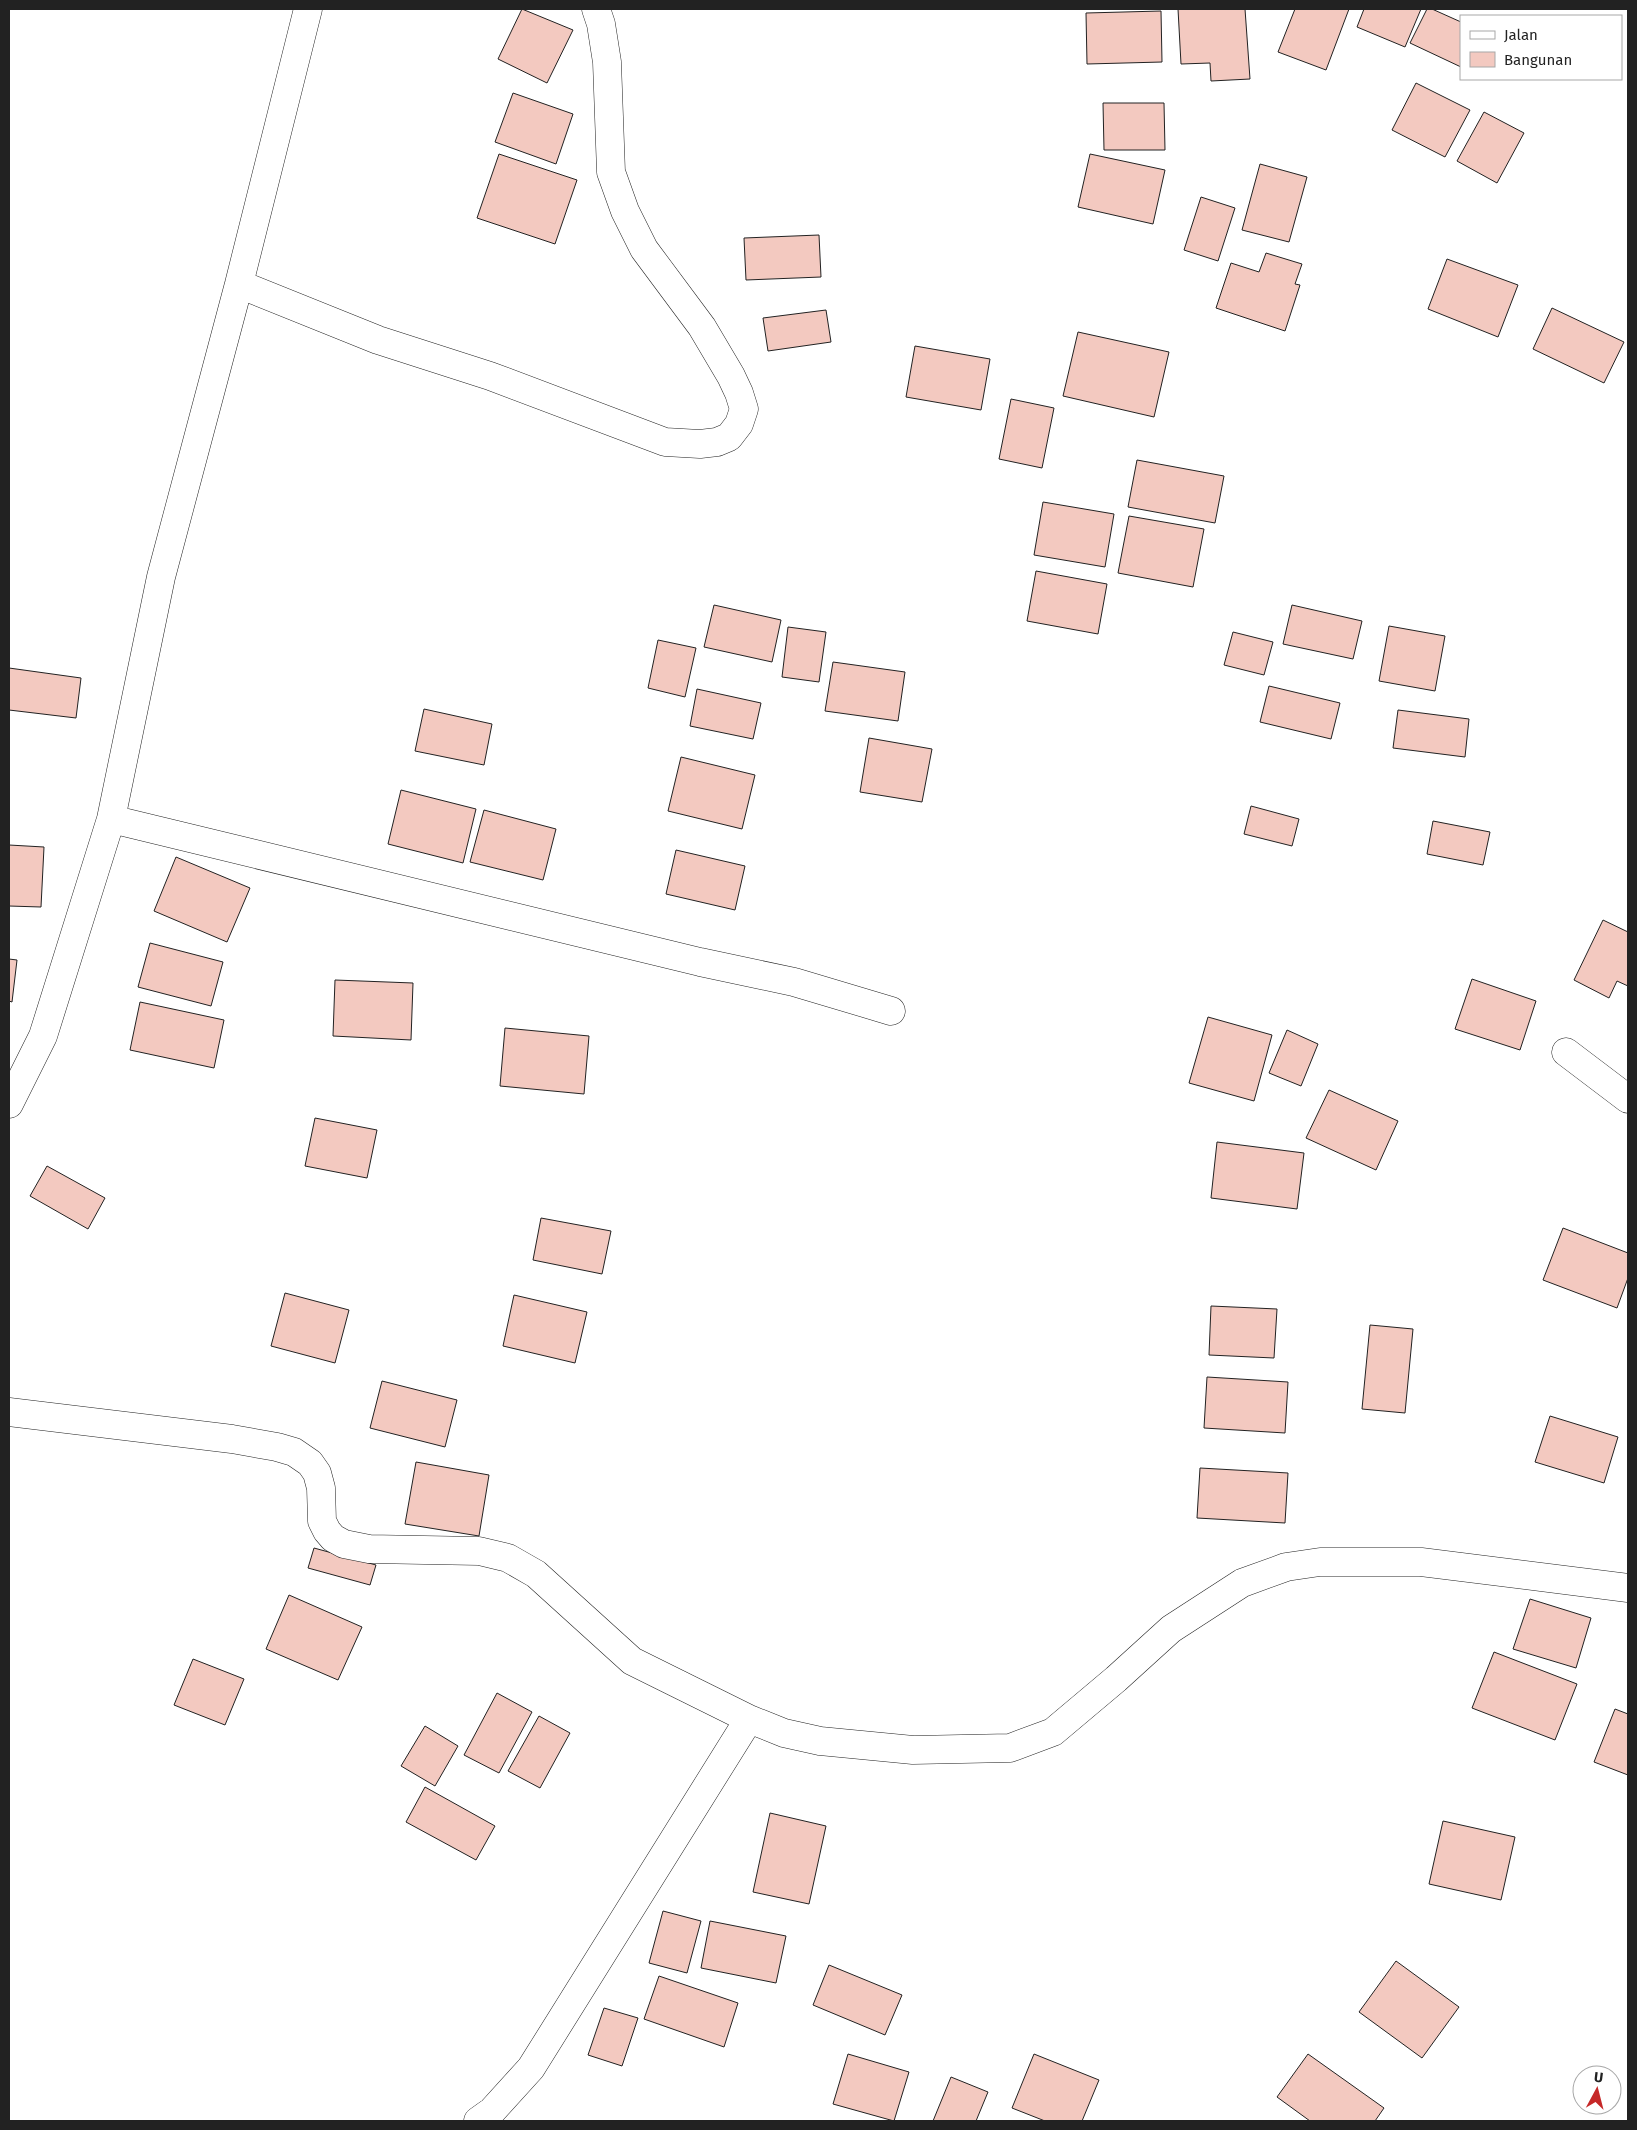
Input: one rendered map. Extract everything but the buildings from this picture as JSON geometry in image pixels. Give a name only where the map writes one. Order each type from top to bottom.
[{"type":"street","points":[[9,1104],[43,1036],[111,819],[162,577],[239,284],[308,9]]},
{"type":"street","points":[[239,284],[378,340],[490,376],[665,442],[700,444],[717,442],[730,437],[739,424],[744,409],[739,393],[702,327],[644,249],[624,211],[611,172],[607,62],[601,24],[596,9]]},
{"type":"street","points":[[111,819],[700,962],[794,982],[891,1010]]},
{"type":"street","points":[[1566,1052],[1628,1098]]},
{"type":"street","points":[[9,1412],[232,1439],[294,1452],[310,1463],[318,1473],[321,1488],[322,1521],[333,1538],[344,1544],[369,1549],[479,1551],[508,1558],[536,1574],[632,1661],[749,1719],[784,1733],[820,1741],[913,1750],[1010,1748],[1054,1732],[1171,1629],[1242,1583],[1286,1567],[1312,1563],[1421,1562],[1628,1588]]},
{"type":"street","points":[[478,2121],[492,2111],[531,2068],[749,1719]]}]
